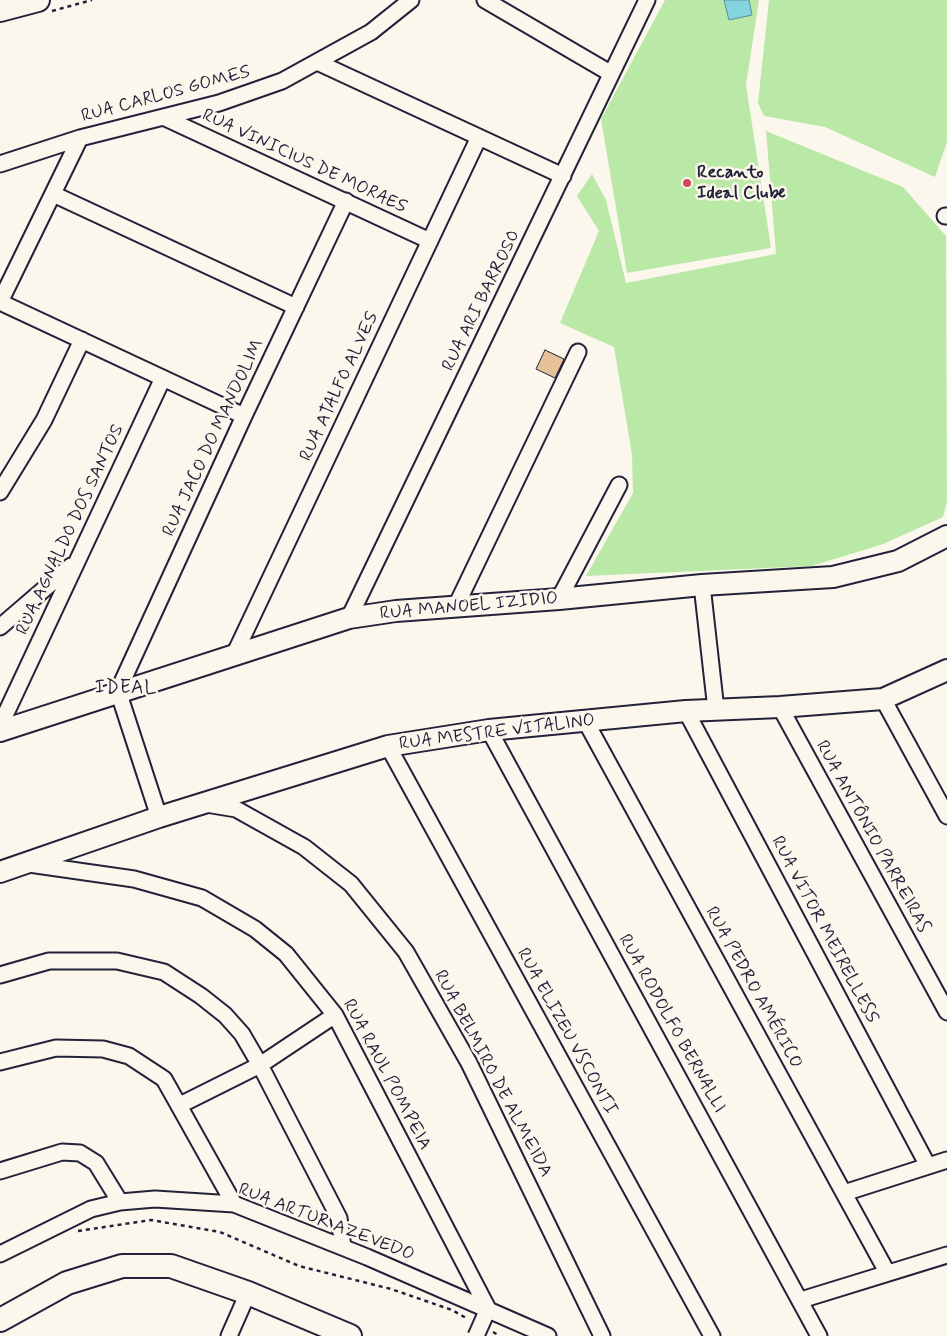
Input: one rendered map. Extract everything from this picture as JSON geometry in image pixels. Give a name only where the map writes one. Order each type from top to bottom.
[{"type":"main road","points":[[0,10],[38,0]]},
{"type":"main road","points":[[0,1320],[67,1283],[122,1266],[171,1266],[248,1294],[350,1336]]},
{"type":"street","name":"RUA CARLOS GOMES","points":[[0,164],[80,138],[219,104],[282,81],[371,32],[411,0]]},
{"type":"street","points":[[485,0],[610,74]]},
{"type":"street","name":"RUA ARI BARROSO","points":[[349,618],[647,0]]},
{"type":"street","points":[[317,62],[563,176]]},
{"type":"street","name":"RUA VINICIUS DE MORAES","points":[[163,117],[430,241]]},
{"type":"street","name":"RUA ATALFO ALVES","points":[[235,653],[479,137]]},
{"type":"street","points":[[80,138],[0,302],[244,416]]},
{"type":"street","points":[[53,194],[296,307]]},
{"type":"street","name":"RUA JACO DO MANDOLIM","points":[[118,691],[244,416],[346,202]]},
{"type":"street","points":[[0,492],[44,420],[82,340]]},
{"type":"street","points":[[456,606],[578,352]]},
{"type":"street","name":"RUA AGNALDO DOS SANTOS","points":[[0,726],[163,378]]},
{"type":"street","points":[[559,599],[619,485]]},
{"type":"street","name":"RUA MANOEL IZIDIO","points":[[0,731],[235,653],[349,618],[396,611],[559,599],[702,585],[833,577],[898,561],[947,536]]},
{"type":"street","points":[[0,627],[76,562]]},
{"type":"street","points":[[702,585],[716,710]]},
{"type":"street","name":"RUA MESTRE VITALINO","points":[[0,872],[29,864],[159,817],[206,804],[388,746],[489,730],[686,711],[780,708],[883,699],[947,670]]},
{"type":"street","points":[[118,691],[159,817]]},
{"type":"street","points":[[883,699],[947,816]]},
{"type":"street","name":"RUA ANTÔNIO PARREIRAS","points":[[780,708],[947,1012]]},
{"type":"street","name":"RUA VITOR MEIRELLESS","points":[[686,711],[928,1166]]},
{"type":"street","name":"RUA PEDRO AMÉRICO","points":[[586,722],[887,1272]]},
{"type":"street","name":"RUA RODOLFO BERNALLI","points":[[489,730],[819,1336]]},
{"type":"street","name":"RUA ELIZEU VSCONTI","points":[[388,746],[712,1336]]},
{"type":"street","name":"RUA BELMIRO DE ALMEIDA","points":[[206,804],[236,809],[304,847],[351,884],[406,952],[469,1063],[602,1336]]},
{"type":"street","name":"RUA RAUL POMPEIA","points":[[29,864],[134,879],[202,898],[255,929],[286,954],[335,1015],[481,1321]]},
{"type":"street","points":[[0,975],[49,961],[117,961],[164,972],[201,996],[225,1015],[242,1034],[260,1065],[340,1218],[343,1247]]},
{"type":"street","points":[[180,1105],[260,1065],[335,1015]]},
{"type":"street","points":[[0,1062],[56,1048],[104,1049],[129,1056],[164,1079],[234,1204]]},
{"type":"street","points":[[0,1171],[62,1152],[80,1153],[96,1163],[120,1202]]},
{"type":"street","points":[[844,1192],[947,1160]]},
{"type":"street","name":"RUA ARTUR AZEVEDO","points":[[0,1254],[91,1209],[120,1202],[155,1200],[234,1204],[343,1247],[481,1321],[548,1336]]},
{"type":"street","points":[[801,1300],[947,1255]]},
{"type":"street","points":[[229,1336],[248,1294]]},
{"type":"path","points":[[71,1232],[151,1220],[220,1232],[299,1266],[391,1289],[481,1321]]},
{"type":"path","points":[[492,1332],[500,1336]]},
{"type":"green space","name":"Recanto Ideal Clube","points":[[665,0],[759,0],[746,85],[771,248],[627,273],[601,119]]},
{"type":"green space","points":[[769,0],[947,0],[947,142],[935,177],[825,127],[764,116],[758,103]]},
{"type":"green space","points":[[766,131],[903,187],[946,236],[947,501],[943,517],[883,544],[812,566],[586,576],[633,493],[632,454],[614,347],[560,323],[599,231],[577,196],[592,174],[606,200],[626,283],[776,254]]},
{"type":"water","points":[[724,0],[749,0],[752,15],[729,20]]},
{"type":"building","points":[[545,350],[564,359],[555,378],[536,369]]},
{"type":"place","name":"Recanto Ideal Clube","points":[[687,183]]},
{"type":"district","name":"IDEAL","points":[[126,689]]}]
